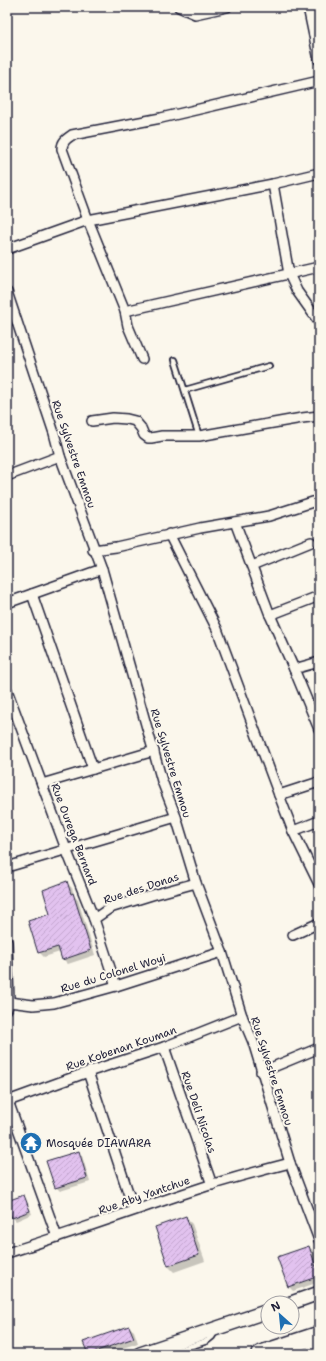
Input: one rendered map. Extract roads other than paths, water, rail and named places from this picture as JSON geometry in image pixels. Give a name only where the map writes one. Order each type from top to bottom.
[{"type":"highway","points":[[261,1354],[319,1335]]},
{"type":"highway","points":[[313,1354],[319,1352]]},
{"type":"street","points":[[179,7],[195,14],[227,7]]},
{"type":"street","points":[[308,7],[319,60]]},
{"type":"street","points":[[142,359],[128,326],[124,311],[62,149],[62,145],[65,140],[72,135],[161,118],[319,81]]},
{"type":"street","points":[[7,249],[88,220],[273,184],[319,173]]},
{"type":"street","points":[[273,184],[290,274],[296,291],[319,322]]},
{"type":"street","points":[[124,311],[319,268]]},
{"type":"street","name":"Rue Sylvestre Emmou","points":[[7,292],[54,433],[60,456],[93,550],[102,570],[162,781],[176,817],[196,883],[222,952],[242,1016],[253,1042],[290,1163],[319,1240]]},
{"type":"street","points":[[92,421],[113,418],[135,421],[141,428],[144,435],[148,438],[162,436],[200,436],[319,416]]},
{"type":"street","points":[[7,476],[60,456]]},
{"type":"street","points":[[93,550],[116,547],[170,534],[269,516],[319,500]]},
{"type":"street","points":[[235,522],[270,616],[319,729]]},
{"type":"street","points":[[170,534],[217,628],[293,831],[318,878]]},
{"type":"street","points":[[252,566],[311,542]]},
{"type":"street","points":[[7,603],[102,570]]},
{"type":"street","points":[[32,594],[94,769]]},
{"type":"street","points":[[270,616],[319,596]]},
{"type":"street","points":[[294,669],[319,662]]},
{"type":"street","name":"Rue Ourega Bernard","points":[[7,690],[66,849],[94,919],[116,986]]},
{"type":"street","points":[[42,784],[154,751]]},
{"type":"street","points":[[279,795],[319,782]]},
{"type":"street","points":[[7,867],[176,817]]},
{"type":"street","points":[[293,831],[319,822]]},
{"type":"street","name":"Rue des Donas","points":[[94,919],[110,908],[196,883]]},
{"type":"street","points":[[293,935],[319,923]]},
{"type":"street","points":[[7,942],[8,1006]]},
{"type":"street","name":"Rue du Colonel Woyi","points":[[8,1006],[54,1003],[116,986],[222,952]]},
{"type":"street","name":"Rue Kobenan Kouman","points":[[8,1101],[88,1072],[164,1047],[242,1016]]},
{"type":"street","name":"Rue Deli Nicolas","points":[[164,1047],[212,1185]]},
{"type":"street","points":[[261,1072],[319,1048]]},
{"type":"street","points":[[88,1072],[134,1210]]},
{"type":"street","points":[[8,1101],[57,1237]]},
{"type":"street","name":"Rue Aby Yantchue","points":[[7,1253],[212,1185],[290,1163]]},
{"type":"street","points":[[300,1300],[319,1293]]},
{"type":"street","points":[[140,1354],[260,1314]]},
{"type":"lane","points":[[175,360],[200,436]]},
{"type":"lane","points":[[185,390],[269,366]]},
{"type":"lane","points":[[167,1354],[207,1340],[212,1337],[217,1328]]},
{"type":"place","name":"Mosquée DIAWARA","points":[[31,1143]]}]
